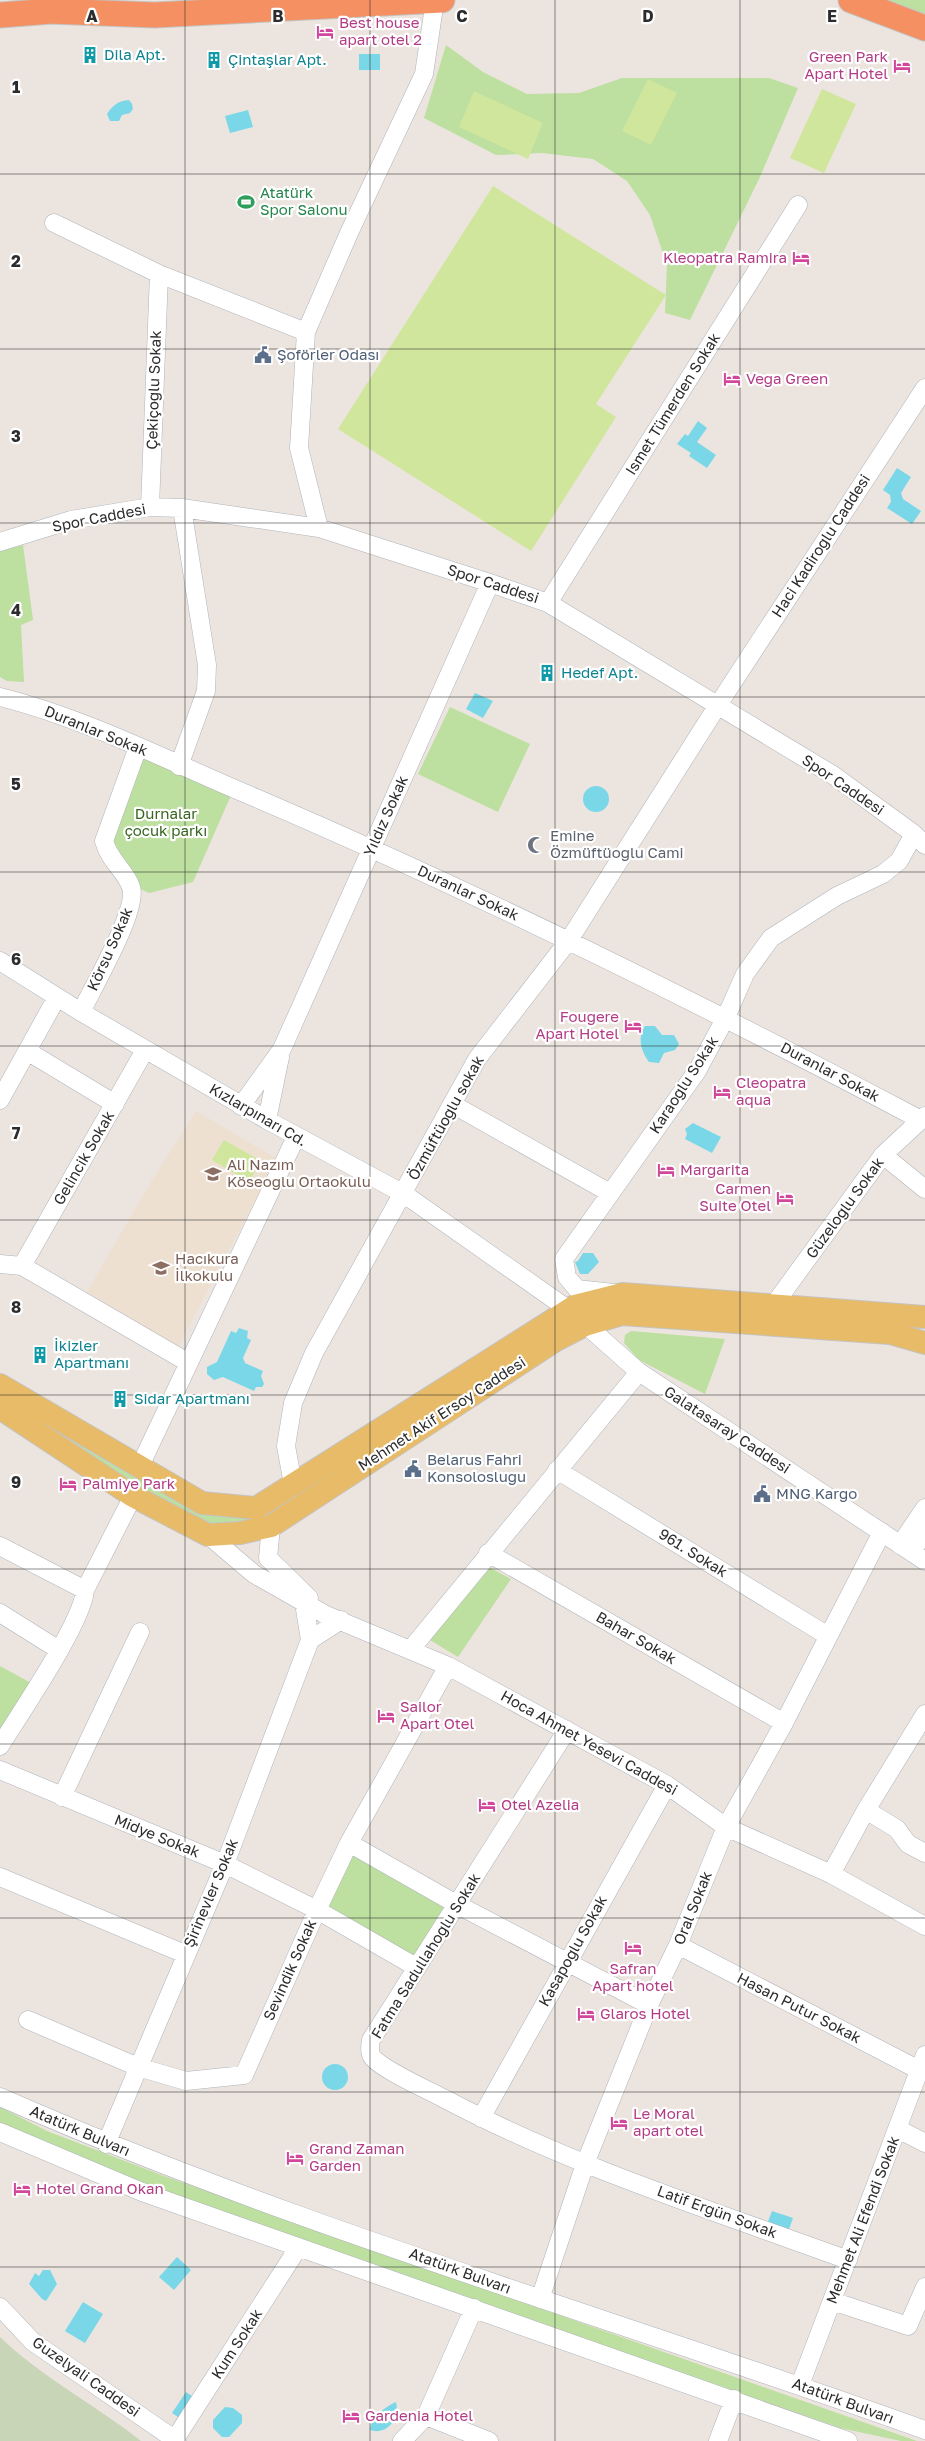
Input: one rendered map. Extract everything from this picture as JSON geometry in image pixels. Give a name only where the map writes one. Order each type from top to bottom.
[{"type":"highway","points":[[0,15],[196,0]]},
{"type":"highway","points":[[48,11],[155,15],[442,0]]},
{"type":"highway","points":[[851,0],[925,28]]},
{"type":"main road","name":"Mehmet Akif Ersoy Caddesi","points":[[577,1317],[575,1306],[623,1294],[925,1317]]},
{"type":"main road","name":"Mehmet Akif Ersoy Caddesi","points":[[0,1385],[202,1503],[256,1508],[293,1484],[577,1317],[622,1314],[890,1333],[925,1343]]},
{"type":"main road","name":"Mehmet Akif Ersoy Caddesi","points":[[208,1535],[240,1533],[271,1526],[556,1340],[577,1317]]},
{"type":"main road","points":[[2,1414],[133,1496],[208,1535]]},
{"type":"street","points":[[319,528],[299,448],[306,332],[348,233],[424,74],[435,0]]},
{"type":"street","name":"Ismet Tümerden Sokak","points":[[548,603],[798,205]]},
{"type":"street","points":[[54,223],[159,274],[306,332]]},
{"type":"street","name":"Çekiçoğlu Sokak","points":[[150,507],[159,274]]},
{"type":"street","name":"Haci Kadiroğlu Caddesi","points":[[718,705],[925,388]]},
{"type":"street","name":"Spor Caddesi","points":[[0,542],[71,520],[150,507],[182,508],[319,528],[490,583],[548,603],[833,775],[919,840]]},
{"type":"street","points":[[179,766],[206,691],[207,665],[182,508]]},
{"type":"street","name":"Yıldız Sokak","points":[[282,1049],[490,583]]},
{"type":"street","name":"Duranlar Sokak","points":[[0,697],[35,706],[138,747],[372,848],[569,940],[726,1017],[923,1118]]},
{"type":"street","name":"Özmüftüoğlu sokak","points":[[293,1484],[286,1446],[293,1403],[314,1353],[404,1194],[477,1059],[569,940],[718,705]]},
{"type":"street","name":"Körsu Sokak","points":[[81,1012],[117,940],[132,901],[131,888],[108,854],[104,840],[138,747]]},
{"type":"street","name":"Karaoğlu Sokak","points":[[623,1294],[577,1289],[567,1277],[564,1259],[697,1071],[726,1017],[745,974],[771,938],[837,896],[883,874],[899,861],[919,840]]},
{"type":"street","name":"Kızlarpınarı Cd.","points":[[0,961],[81,1012],[242,1106],[404,1194],[577,1317]]},
{"type":"street","points":[[0,1100],[57,997]]},
{"type":"street","points":[[242,1106],[282,1049]]},
{"type":"street","points":[[267,1120],[282,1049]]},
{"type":"street","name":"Gelincik Sokak","points":[[22,1266],[145,1050]]},
{"type":"street","points":[[27,1051],[115,1104]]},
{"type":"street","points":[[452,1104],[610,1193]]},
{"type":"street","name":"Güzeloğlu Sokak","points":[[773,1306],[883,1155],[923,1118]]},
{"type":"street","points":[[140,1466],[296,1137]]},
{"type":"street","points":[[883,1155],[925,1189]]},
{"type":"street","points":[[0,1264],[22,1266],[189,1363]]},
{"type":"street","name":"Galatasaray Caddesi","points":[[577,1317],[603,1338],[638,1372],[912,1553]]},
{"type":"street","points":[[411,1650],[488,1553],[638,1372]]},
{"type":"street","name":"961. Sokak","points":[[557,1470],[828,1636]]},
{"type":"street","points":[[0,1746],[59,1650],[84,1600],[84,1590],[133,1496]]},
{"type":"street","points":[[912,1553],[925,1508]]},
{"type":"street","name":"Hoca Ahmet Yesevi Caddesi","points":[[271,1526],[268,1558],[333,1617]]},
{"type":"street","name":"Oral Sokak","points":[[540,2299],[586,2164],[649,2005],[678,1945],[726,1827],[784,1723],[882,1532]]},
{"type":"street","points":[[912,1553],[925,1532]]},
{"type":"street","name":"Hoca Ahmet Yesevi Caddesi","points":[[208,1535],[254,1574],[304,1603],[448,1666],[667,1785],[726,1827],[831,1874],[925,1926]]},
{"type":"street","points":[[0,1546],[84,1590]]},
{"type":"street","name":"Bahar Sokak","points":[[488,1553],[784,1723]]},
{"type":"street","name":"Şirinevler Sokak","points":[[106,2144],[185,1954],[225,1864],[310,1640],[304,1603]]},
{"type":"street","points":[[0,1613],[59,1650]]},
{"type":"street","points":[[310,1640],[333,1617]]},
{"type":"street","points":[[62,1797],[140,1632]]},
{"type":"street","name":"Sevindik Sokak","points":[[28,2020],[138,2067],[186,2082],[244,2075],[317,1910],[349,1843],[448,1666]]},
{"type":"street","points":[[831,1874],[866,1810],[925,1714]]},
{"type":"street","name":"Fatma Sadullahoğlu Sokak","points":[[567,1730],[371,2040],[371,2054],[373,2058],[400,2075],[481,2118],[586,2164]]},
{"type":"street","name":"Midye Sokak","points":[[0,1770],[225,1864],[317,1910],[416,1968]]},
{"type":"street","name":"Kasapoğlu Sokak","points":[[481,2118],[667,1785]]},
{"type":"street","points":[[866,1810],[898,1829],[908,1844],[925,1853]]},
{"type":"street","points":[[349,1843],[458,1905],[649,2005]]},
{"type":"street","points":[[0,1877],[185,1954]]},
{"type":"street","name":"Hasan Putur Sokak","points":[[678,1945],[922,2062]]},
{"type":"street","name":"Mehmet Ali Efendi Sokak","points":[[800,2385],[922,2062]]},
{"type":"street","name":"Atatürk Bulvarı","points":[[0,2097],[106,2144],[540,2299],[800,2385],[925,2430]]},
{"type":"street","points":[[898,2129],[925,2143]]},
{"type":"street","name":"Atatürk Bulvarı","points":[[0,2132],[142,2192],[848,2441]]},
{"type":"street","name":"Latif Ergün Sokak","points":[[586,2164],[848,2260]]},
{"type":"street","name":"Kum Sokak","points":[[176,2440],[298,2248]]},
{"type":"street","points":[[832,2301],[908,2326],[925,2286]]},
{"type":"street","name":"Guzelyali Caddesi","points":[[0,2307],[33,2342],[176,2440]]},
{"type":"street","points":[[402,2441],[426,2416],[474,2308]]},
{"type":"street","points":[[718,2441],[734,2400]]},
{"type":"street","points":[[426,2416],[489,2441]]},
{"type":"shaded area","points":[[196,1111],[277,1159],[178,1347],[87,1292],[146,1190]]},
{"type":"green space","points":[[866,0],[925,0],[925,22]]},
{"type":"green space","points":[[446,45],[483,72],[527,94],[579,93],[622,78],[769,78],[798,88],[760,177],[690,320],[665,313],[667,265],[650,215],[627,181],[593,159],[542,153],[496,155],[424,118]]},
{"type":"green space","points":[[648,79],[677,93],[651,145],[622,131]]},
{"type":"green space","points":[[822,89],[856,104],[824,173],[790,158]]},
{"type":"green space","points":[[474,91],[543,123],[528,159],[459,127]]},
{"type":"green space","points":[[493,186],[666,295],[596,404],[616,417],[531,551],[338,429]]},
{"type":"green space","points":[[23,545],[33,620],[21,625],[24,682],[7,681],[0,677],[0,551]]},
{"type":"green space","points":[[450,707],[530,744],[498,812],[418,774]]},
{"type":"green space","name":"Durnalar çocuk parkı","points":[[140,753],[232,793],[193,882],[149,893],[134,886],[108,840]]},
{"type":"green space","points":[[224,1140],[261,1161],[249,1182],[212,1160]]},
{"type":"green space","points":[[560,1325],[270,1520],[213,1527],[193,1520],[0,1404],[0,1394],[192,1510],[216,1516],[248,1515],[256,1513]]},
{"type":"green space","points":[[631,1331],[725,1339],[705,1394],[639,1360],[624,1343],[625,1335]]},
{"type":"green space","points":[[487,1566],[511,1579],[458,1657],[430,1640]]},
{"type":"green space","points":[[0,1666],[33,1684],[0,1738]]},
{"type":"green space","points":[[351,1848],[452,1906],[416,1962],[323,1908]]},
{"type":"green space","points":[[0,2107],[47,2131],[164,2176],[917,2441],[901,2441],[840,2428],[122,2178],[0,2123]]},
{"type":"green space","points":[[0,2337],[33,2365],[141,2441],[0,2441]]},
{"type":"water","points":[[359,54],[380,54],[380,70],[359,70]]},
{"type":"water","points":[[129,100],[133,109],[130,113],[122,115],[119,121],[110,121],[107,114],[111,108],[119,102]]},
{"type":"water","points":[[248,110],[253,127],[230,133],[225,116]]},
{"type":"water","points":[[698,421],[707,428],[697,442],[716,455],[707,468],[689,456],[691,453],[677,444],[685,434],[688,436]]},
{"type":"water","points":[[897,468],[911,477],[901,493],[903,499],[921,511],[912,524],[887,508],[891,502],[890,495],[883,490]]},
{"type":"water","points":[[475,693],[493,701],[483,718],[466,709]]},
{"type":"water","points":[[596,786],[605,790],[609,799],[605,808],[596,812],[587,808],[583,799],[587,790]]},
{"type":"water","points":[[645,1026],[655,1026],[662,1035],[674,1035],[679,1044],[675,1050],[664,1053],[659,1063],[649,1062],[642,1049],[641,1035]]},
{"type":"water","points":[[693,1123],[721,1137],[712,1153],[685,1139],[687,1134],[685,1129]]},
{"type":"water","points":[[583,1253],[593,1253],[599,1262],[588,1274],[580,1274],[575,1262],[578,1261]]},
{"type":"water","points":[[239,1328],[248,1331],[247,1338],[251,1340],[243,1358],[245,1363],[263,1371],[261,1376],[264,1384],[262,1387],[256,1387],[254,1391],[223,1377],[214,1380],[207,1374],[207,1367],[217,1362],[231,1331],[236,1333]]},
{"type":"water","points":[[335,2064],[344,2068],[348,2077],[344,2086],[335,2090],[326,2086],[322,2077],[326,2068]]},
{"type":"water","points":[[772,2211],[793,2218],[787,2235],[766,2227]]},
{"type":"water","points":[[177,2257],[191,2270],[174,2290],[159,2277]]},
{"type":"water","points":[[43,2270],[50,2270],[57,2284],[46,2301],[29,2284],[35,2273],[39,2276]]},
{"type":"water","points":[[83,2302],[103,2314],[85,2343],[65,2331]]},
{"type":"water","points":[[186,2392],[195,2398],[181,2419],[172,2413]]},
{"type":"water","points":[[396,2402],[396,2414],[391,2424],[382,2430],[370,2430],[376,2417]]},
{"type":"water","points":[[225,2407],[233,2408],[242,2415],[242,2423],[229,2437],[222,2437],[213,2428],[213,2420]]},
{"type":"place","name":"Best house apart otel 2","points":[[325,32]]},
{"type":"place","name":"Dila Apt.","points":[[90,55]]},
{"type":"place","name":"Çintaşlar Apt.","points":[[214,60]]},
{"type":"place","name":"Green Park Apart Hotel","points":[[902,66]]},
{"type":"place","name":"Atatürk Spor Salonu","points":[[246,202]]},
{"type":"place","name":"Kleopatra Ramira","points":[[801,258]]},
{"type":"place","name":"Şoförler Odası","points":[[263,355]]},
{"type":"place","name":"Vega Green","points":[[732,379]]},
{"type":"place","name":"Hedef Apt.","points":[[547,673]]},
{"type":"place","name":"Emine Özmüftüoğlu Cami","points":[[536,845]]},
{"type":"place","name":"Fougere Apart Hotel","points":[[633,1026]]},
{"type":"place","name":"Cleopatra aqua","points":[[722,1092]]},
{"type":"place","name":"Margarita","points":[[666,1170]]},
{"type":"place","name":"Ali Nazım Köseoğlu Ortaokulu","points":[[213,1174]]},
{"type":"place","name":"Carmen Suite Otel","points":[[785,1198]]},
{"type":"place","name":"Hacıkura İlkokulu","points":[[161,1268]]},
{"type":"place","name":"İkizler Apartmanı","points":[[40,1355]]},
{"type":"place","name":"Sidar Apartmanı","points":[[120,1399]]},
{"type":"place","name":"Belarus Fahri Konsolosluğu","points":[[413,1469]]},
{"type":"place","name":"Palmiye Park","points":[[68,1484]]},
{"type":"place","name":"MNG Kargo","points":[[762,1494]]},
{"type":"place","name":"Sailor Apart Otel","points":[[386,1716]]},
{"type":"place","name":"Otel Azelia","points":[[487,1805]]},
{"type":"place","name":"Safran Apart hotel","points":[[633,1948]]},
{"type":"place","name":"Glaros Hotel","points":[[586,2014]]},
{"type":"place","name":"Le Moral apart otel","points":[[619,2123]]},
{"type":"place","name":"Grand Zaman Garden","points":[[295,2158]]},
{"type":"place","name":"Hotel Grand Okan","points":[[22,2189]]},
{"type":"place","name":"Gardenia Hotel","points":[[351,2416]]}]
